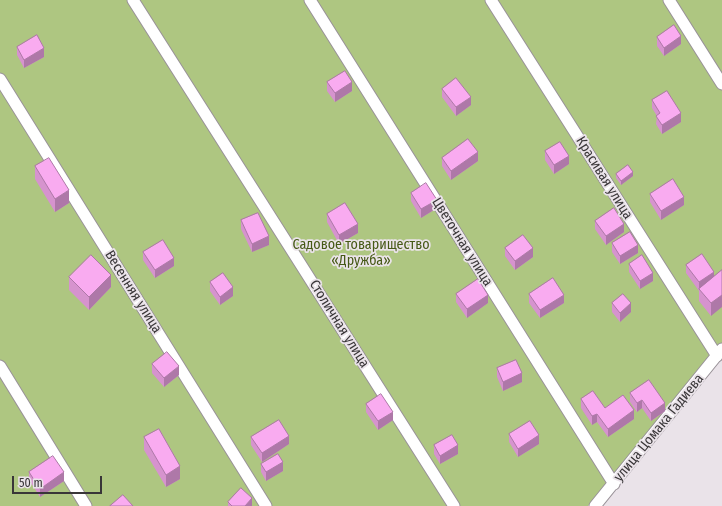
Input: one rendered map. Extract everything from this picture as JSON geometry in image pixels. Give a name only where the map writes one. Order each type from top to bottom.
[{"type":"street","name":"Столичная улица","points":[[133,0],[454,506]]},
{"type":"street","name":"Цветочная улица","points":[[310,0],[614,484]]},
{"type":"street","name":"Красивая улица","points":[[491,0],[719,352]]},
{"type":"street","points":[[669,0],[722,84]]},
{"type":"street","name":"Весенняя улица","points":[[0,78],[266,506]]},
{"type":"street","name":"улица Цомака Гадиева","points":[[595,506],[719,352]]},
{"type":"street","points":[[0,366],[86,506]]},
{"type":"green space","name":"Садовое товарищество «Дружба»","points":[[0,0],[722,0],[722,347],[684,396],[588,506],[0,506]]},
{"type":"building","points":[[674,25],[681,36],[664,48],[657,37]]},
{"type":"building","points":[[37,35],[44,48],[24,60],[17,47]]},
{"type":"building","points":[[345,71],[352,82],[335,93],[327,82]]},
{"type":"building","points":[[456,78],[471,97],[456,107],[442,89]]},
{"type":"building","points":[[667,91],[681,113],[662,125],[656,116],[660,113],[652,100]]},
{"type":"building","points":[[468,139],[478,152],[451,171],[442,158]]},
{"type":"building","points":[[560,142],[569,156],[554,165],[545,151]]},
{"type":"building","points":[[49,158],[69,190],[55,199],[35,166]]},
{"type":"building","points":[[628,165],[633,172],[621,181],[616,174]]},
{"type":"building","points":[[673,179],[684,197],[661,211],[650,194]]},
{"type":"building","points":[[426,183],[437,200],[421,209],[411,193]]},
{"type":"building","points":[[345,203],[358,224],[339,235],[327,214]]},
{"type":"building","points":[[614,208],[624,224],[606,236],[595,221]]},
{"type":"building","points":[[258,213],[269,236],[252,244],[241,220]]},
{"type":"building","points":[[630,232],[638,245],[620,256],[612,243]]},
{"type":"building","points":[[523,235],[533,248],[515,261],[505,248]]},
{"type":"building","points":[[163,240],[174,258],[155,270],[143,252]]},
{"type":"building","points":[[702,254],[714,272],[699,282],[686,265]]},
{"type":"building","points":[[91,255],[111,275],[89,297],[69,277]]},
{"type":"building","points":[[642,255],[653,273],[640,281],[629,264]]},
{"type":"building","points":[[722,270],[722,295],[711,303],[699,289]]},
{"type":"building","points":[[223,273],[233,287],[220,297],[210,282]]},
{"type":"building","points":[[553,278],[564,295],[540,310],[529,294]]},
{"type":"building","points":[[478,279],[488,295],[467,309],[456,294]]},
{"type":"building","points":[[623,294],[631,303],[620,313],[612,303]]},
{"type":"building","points":[[167,352],[179,366],[164,378],[152,364]]},
{"type":"building","points":[[516,360],[522,373],[503,382],[497,368]]},
{"type":"building","points":[[649,380],[665,403],[651,413],[642,400],[637,403],[630,393]]},
{"type":"building","points":[[593,391],[605,408],[623,395],[634,410],[608,429],[597,414],[592,416],[581,399]]},
{"type":"building","points":[[381,394],[393,412],[378,421],[366,404]]},
{"type":"building","points":[[279,420],[289,436],[262,453],[251,437]]},
{"type":"building","points":[[530,421],[539,435],[518,449],[509,434]]},
{"type":"building","points":[[159,429],[180,466],[166,475],[144,437]]},
{"type":"building","points":[[452,435],[458,445],[440,456],[434,445]]},
{"type":"building","points":[[278,454],[283,462],[266,472],[261,464]]},
{"type":"building","points":[[53,456],[64,472],[40,489],[29,472]]},
{"type":"building","points":[[241,488],[252,498],[245,506],[232,506],[228,502]]},
{"type":"building","points":[[123,495],[133,506],[110,506]]}]
